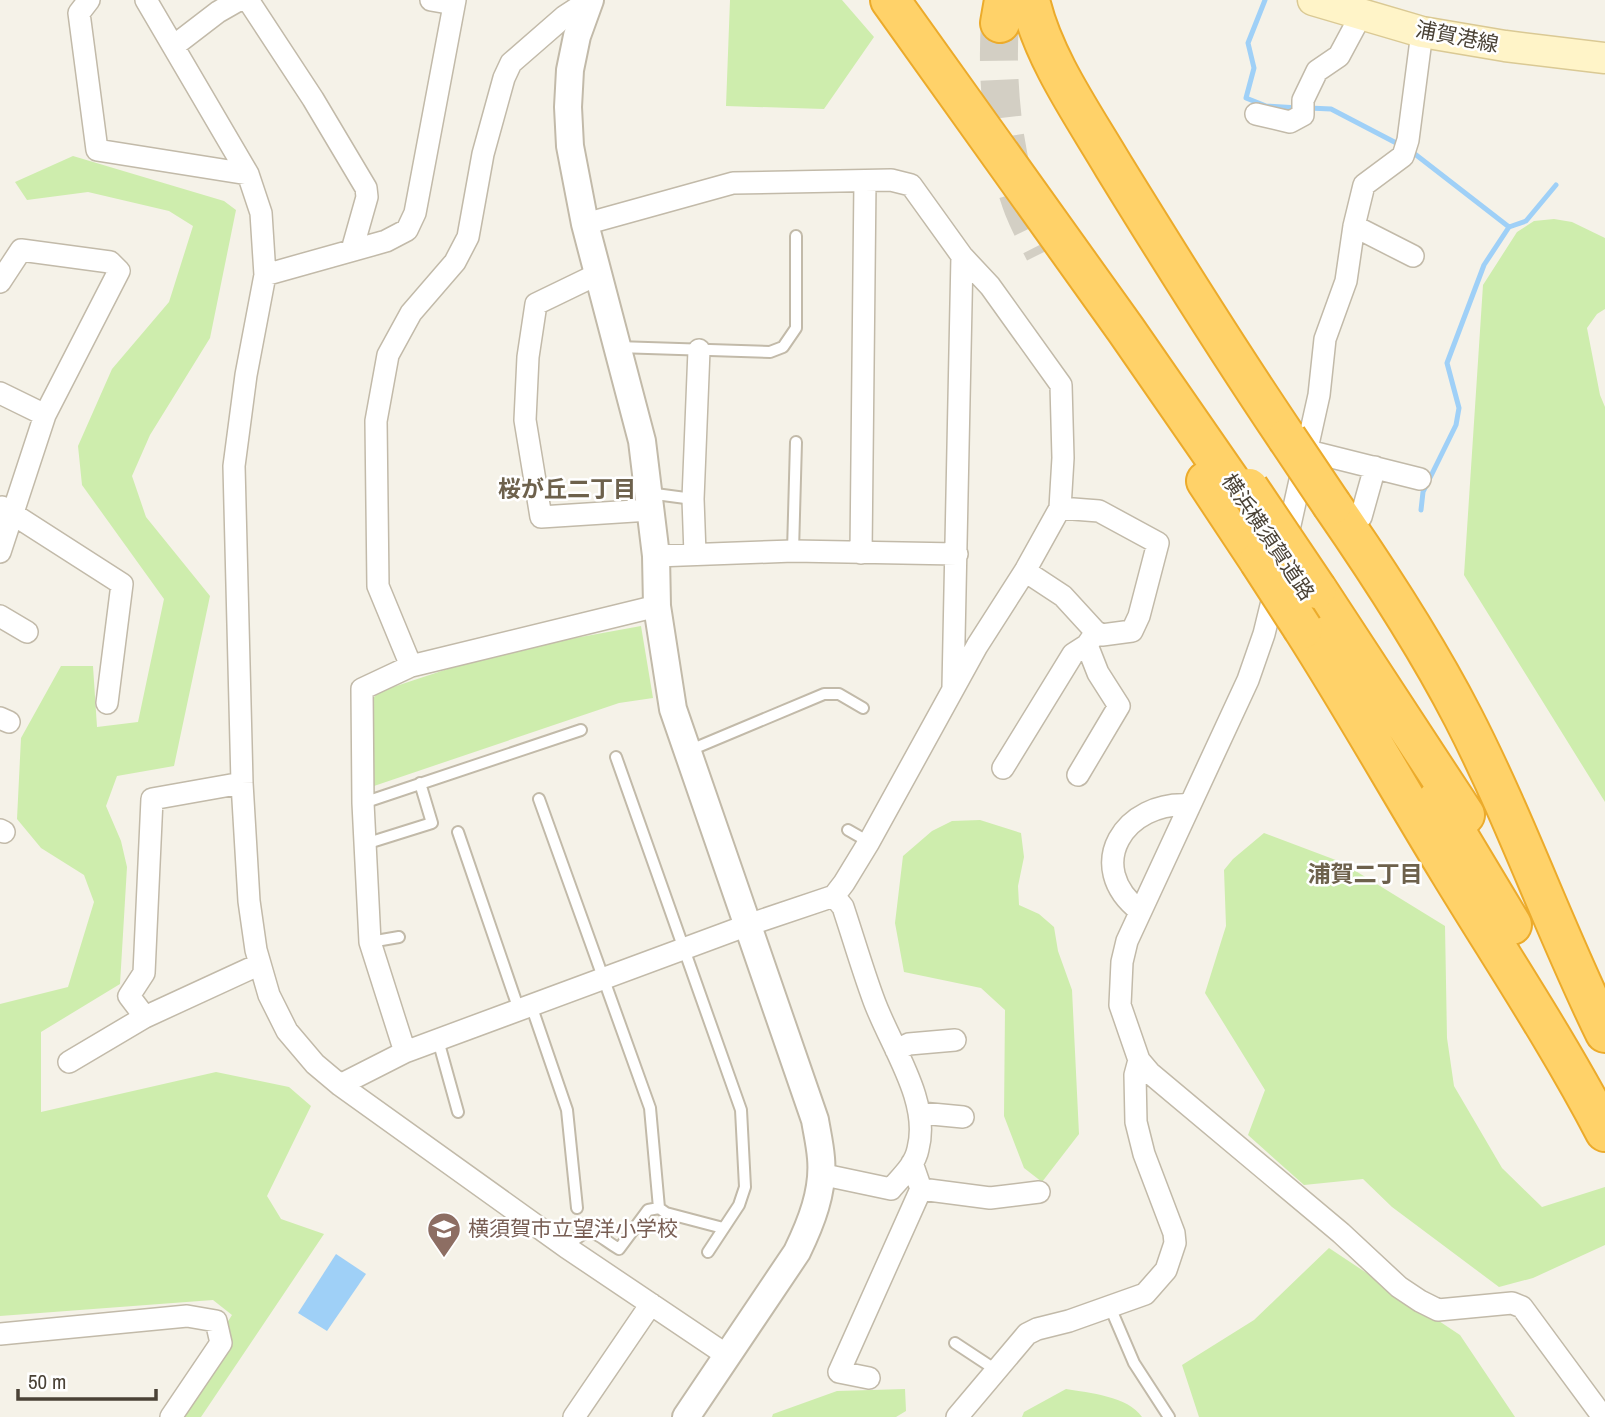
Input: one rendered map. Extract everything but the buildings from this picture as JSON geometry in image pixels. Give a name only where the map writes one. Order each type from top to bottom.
[{"type":"highway","name":"横浜横須賀道路","points":[[890,0],[1246,494]]},
{"type":"highway","name":"横浜横須賀道路","points":[[904,0],[1246,494],[1310,606],[1372,695],[1483,875],[1548,989],[1605,1100]]},
{"type":"highway","points":[[1030,0],[1040,34],[1096,136],[1216,332],[1346,511],[1463,716],[1507,807],[1555,925],[1605,1033]]},
{"type":"highway","points":[[1044,252],[1059,279],[1181,444],[1259,561],[1310,606],[1350,703],[1416,818],[1555,1042],[1605,1132]]},
{"type":"highway","name":"横浜横須賀道路","points":[[1310,606],[1511,888],[1605,1060]]},
{"type":"main road","name":"浦賀港線","points":[[1312,0],[1422,32],[1505,47],[1605,58]]},
{"type":"street","points":[[89,0],[79,13],[97,150],[248,174]]},
{"type":"street","points":[[146,0],[175,45],[248,174],[261,213],[265,275],[246,375],[234,466],[242,783],[249,901],[260,964],[269,995],[287,1031],[315,1064],[340,1085],[566,1247],[727,1356]]},
{"type":"street","points":[[175,45],[218,12],[239,0]]},
{"type":"street","points":[[248,0],[366,188],[367,197],[352,250]]},
{"type":"street","points":[[265,275],[386,241],[407,230],[415,213],[455,2],[430,0]]},
{"type":"street","points":[[590,0],[577,36],[570,70],[570,146],[584,224],[642,441],[656,556],[657,606],[673,709],[815,1120],[822,1159],[819,1193],[810,1225],[797,1252],[686,1417]]},
{"type":"street","points":[[411,666],[377,586],[376,421],[387,355],[411,313],[455,262],[468,237],[483,154],[504,78],[511,63],[565,16],[590,0]]},
{"type":"street","points":[[1256,114],[1290,122],[1303,108],[1317,71],[1339,55],[1361,15]]},
{"type":"street","points":[[1422,32],[1405,148],[1364,186],[1354,226],[1346,281],[1325,339],[1319,395],[1297,444],[1264,634],[1248,680],[1127,941],[1120,984],[1120,1005],[1139,1060],[1150,1073],[1311,1207],[1399,1287],[1438,1310],[1512,1303],[1522,1307],[1603,1417]]},
{"type":"street","points":[[340,1085],[405,1052],[748,925],[834,896],[869,842],[977,646],[1025,571],[1060,508],[1063,458],[1061,385],[990,286],[962,256],[911,185],[891,180],[733,183],[584,224]]},
{"type":"street","points":[[861,553],[865,181]]},
{"type":"street","points":[[1354,226],[1413,256]]},
{"type":"street","points":[[0,282],[21,250],[110,262],[119,271],[45,415],[6,510],[0,552]]},
{"type":"street","points":[[953,693],[962,256]]},
{"type":"street","points":[[598,274],[536,304],[528,357],[525,420],[541,517],[649,502]]},
{"type":"street","points":[[695,554],[693,499],[699,350]]},
{"type":"street","points":[[0,393],[45,415]]},
{"type":"street","points":[[1297,444],[1420,479]]},
{"type":"street","points":[[1346,511],[1375,467]]},
{"type":"street","points":[[1003,768],[1073,654],[1092,639],[1102,635],[1132,631],[1139,616],[1158,543],[1099,511],[1060,508]]},
{"type":"street","points":[[6,510],[122,584],[107,703]]},
{"type":"street","points":[[656,556],[793,551],[957,554]]},
{"type":"street","points":[[1025,571],[1063,596],[1092,639],[1098,673],[1119,706],[1078,775]]},
{"type":"street","points":[[405,1052],[370,942],[363,803],[362,689],[411,666],[657,606]]},
{"type":"street","points":[[0,616],[27,632]]},
{"type":"street","points":[[145,1017],[129,996],[145,973],[152,799],[242,783]]},
{"type":"street","points":[[1140,911],[1128,901],[1116,881],[1113,858],[1117,842],[1136,818],[1154,808],[1171,804],[1190,805]]},
{"type":"street","points":[[820,1174],[891,1189],[912,1163],[918,1150],[921,1113],[897,1050],[873,1000],[843,906],[834,896]]},
{"type":"street","points":[[69,1062],[145,1017],[260,964]]},
{"type":"street","points":[[897,1050],[909,1044],[955,1040]]},
{"type":"street","points":[[957,1417],[1027,1334],[1145,1294],[1166,1270],[1175,1243],[1174,1233],[1144,1154],[1136,1122],[1135,1075],[1139,1060]]},
{"type":"street","points":[[921,1113],[963,1117]]},
{"type":"street","points":[[869,1378],[839,1372],[921,1189],[912,1163]]},
{"type":"street","points":[[921,1189],[990,1198],[1039,1192]]},
{"type":"street","points":[[574,1417],[651,1304]]},
{"type":"street","points":[[0,1334],[187,1316],[216,1321],[220,1343],[170,1417]]},
{"type":"lane","points":[[617,348],[771,352],[783,347],[791,340],[796,328],[796,236]]},
{"type":"lane","points":[[793,551],[796,442]]},
{"type":"lane","points":[[649,502],[693,499]]},
{"type":"lane","points":[[688,751],[824,694],[839,694],[863,708]]},
{"type":"lane","points":[[363,803],[581,730]]},
{"type":"lane","points":[[616,757],[741,1110],[745,1187],[739,1205],[708,1252]]},
{"type":"lane","points":[[365,844],[432,824],[420,783]]},
{"type":"lane","points":[[539,799],[650,1108],[659,1208]]},
{"type":"lane","points":[[848,830],[869,842]]},
{"type":"lane","points":[[458,832],[567,1110],[577,1209]]},
{"type":"lane","points":[[370,942],[400,937]]},
{"type":"lane","points":[[438,1040],[458,1112]]},
{"type":"lane","points":[[566,1247],[583,1232],[590,1232],[619,1250],[648,1210],[659,1208],[666,1213],[723,1228]]},
{"type":"lane","points":[[1110,1307],[1134,1363],[1169,1417]]},
{"type":"lane","points":[[955,1343],[996,1370]]},
{"type":"green space","points":[[730,0],[842,0],[874,37],[824,109],[726,106]]},
{"type":"green space","points":[[73,156],[224,201],[236,210],[210,338],[150,435],[132,476],[146,517],[210,596],[174,766],[117,776],[106,806],[121,841],[127,867],[120,984],[41,1032],[41,1112],[216,1072],[289,1087],[311,1106],[267,1196],[281,1219],[324,1234],[201,1417],[167,1417],[232,1315],[213,1300],[0,1316],[0,1004],[68,987],[94,902],[84,875],[41,848],[17,819],[21,738],[61,666],[93,666],[97,727],[138,722],[164,599],[82,485],[78,446],[112,369],[169,302],[193,226],[169,211],[88,192],[27,200],[15,182]]},
{"type":"green space","points":[[1554,219],[1572,222],[1605,238],[1605,309],[1597,314],[1587,328],[1600,395],[1605,407],[1605,802],[1464,575],[1483,285],[1517,232],[1534,221]]},
{"type":"green space","points":[[641,626],[653,698],[619,703],[374,786],[370,703],[378,692],[499,652]]},
{"type":"green space","points":[[980,820],[1021,833],[1024,857],[1018,886],[1019,905],[1039,914],[1054,927],[1058,951],[1072,990],[1079,1134],[1042,1182],[1024,1168],[1004,1116],[1005,1010],[981,988],[904,972],[895,923],[903,856],[932,831],[952,821]]},
{"type":"green space","points":[[1264,833],[1341,862],[1445,926],[1447,1038],[1454,1086],[1502,1168],[1542,1207],[1605,1187],[1605,1245],[1533,1278],[1499,1287],[1392,1207],[1363,1179],[1304,1185],[1248,1135],[1265,1090],[1205,993],[1226,926],[1224,870]]},
{"type":"green space","points":[[1329,1248],[1460,1335],[1515,1417],[1199,1417],[1182,1365],[1254,1320]]},
{"type":"green space","points":[[905,1389],[906,1411],[896,1417],[772,1417],[773,1414],[837,1391]]},
{"type":"green space","points":[[1066,1389],[1118,1400],[1136,1410],[1142,1417],[1022,1417],[1024,1412]]},
{"type":"water","points":[[336,1254],[366,1274],[327,1331],[298,1313]]},
{"type":"waterway","points":[[1265,0],[1248,43],[1254,68],[1246,98],[1266,106],[1299,108]]},
{"type":"waterway","points":[[1309,108],[1331,109],[1402,146]]},
{"type":"waterway","points":[[1411,151],[1509,227]]},
{"type":"waterway","points":[[1421,510],[1423,492],[1456,425],[1459,408],[1447,363],[1484,265],[1509,227],[1526,221],[1556,185]]},
{"type":"tunnel","points":[[1000,23],[1000,92],[1010,165],[1023,208],[1044,252]]},
{"type":"place","name":"横須賀市立望洋小学校","points":[[444,1259]]},
{"type":"district","name":"桜が丘二丁目","points":[[567,489]]},
{"type":"district","name":"浦賀二丁目","points":[[1365,874]]}]
